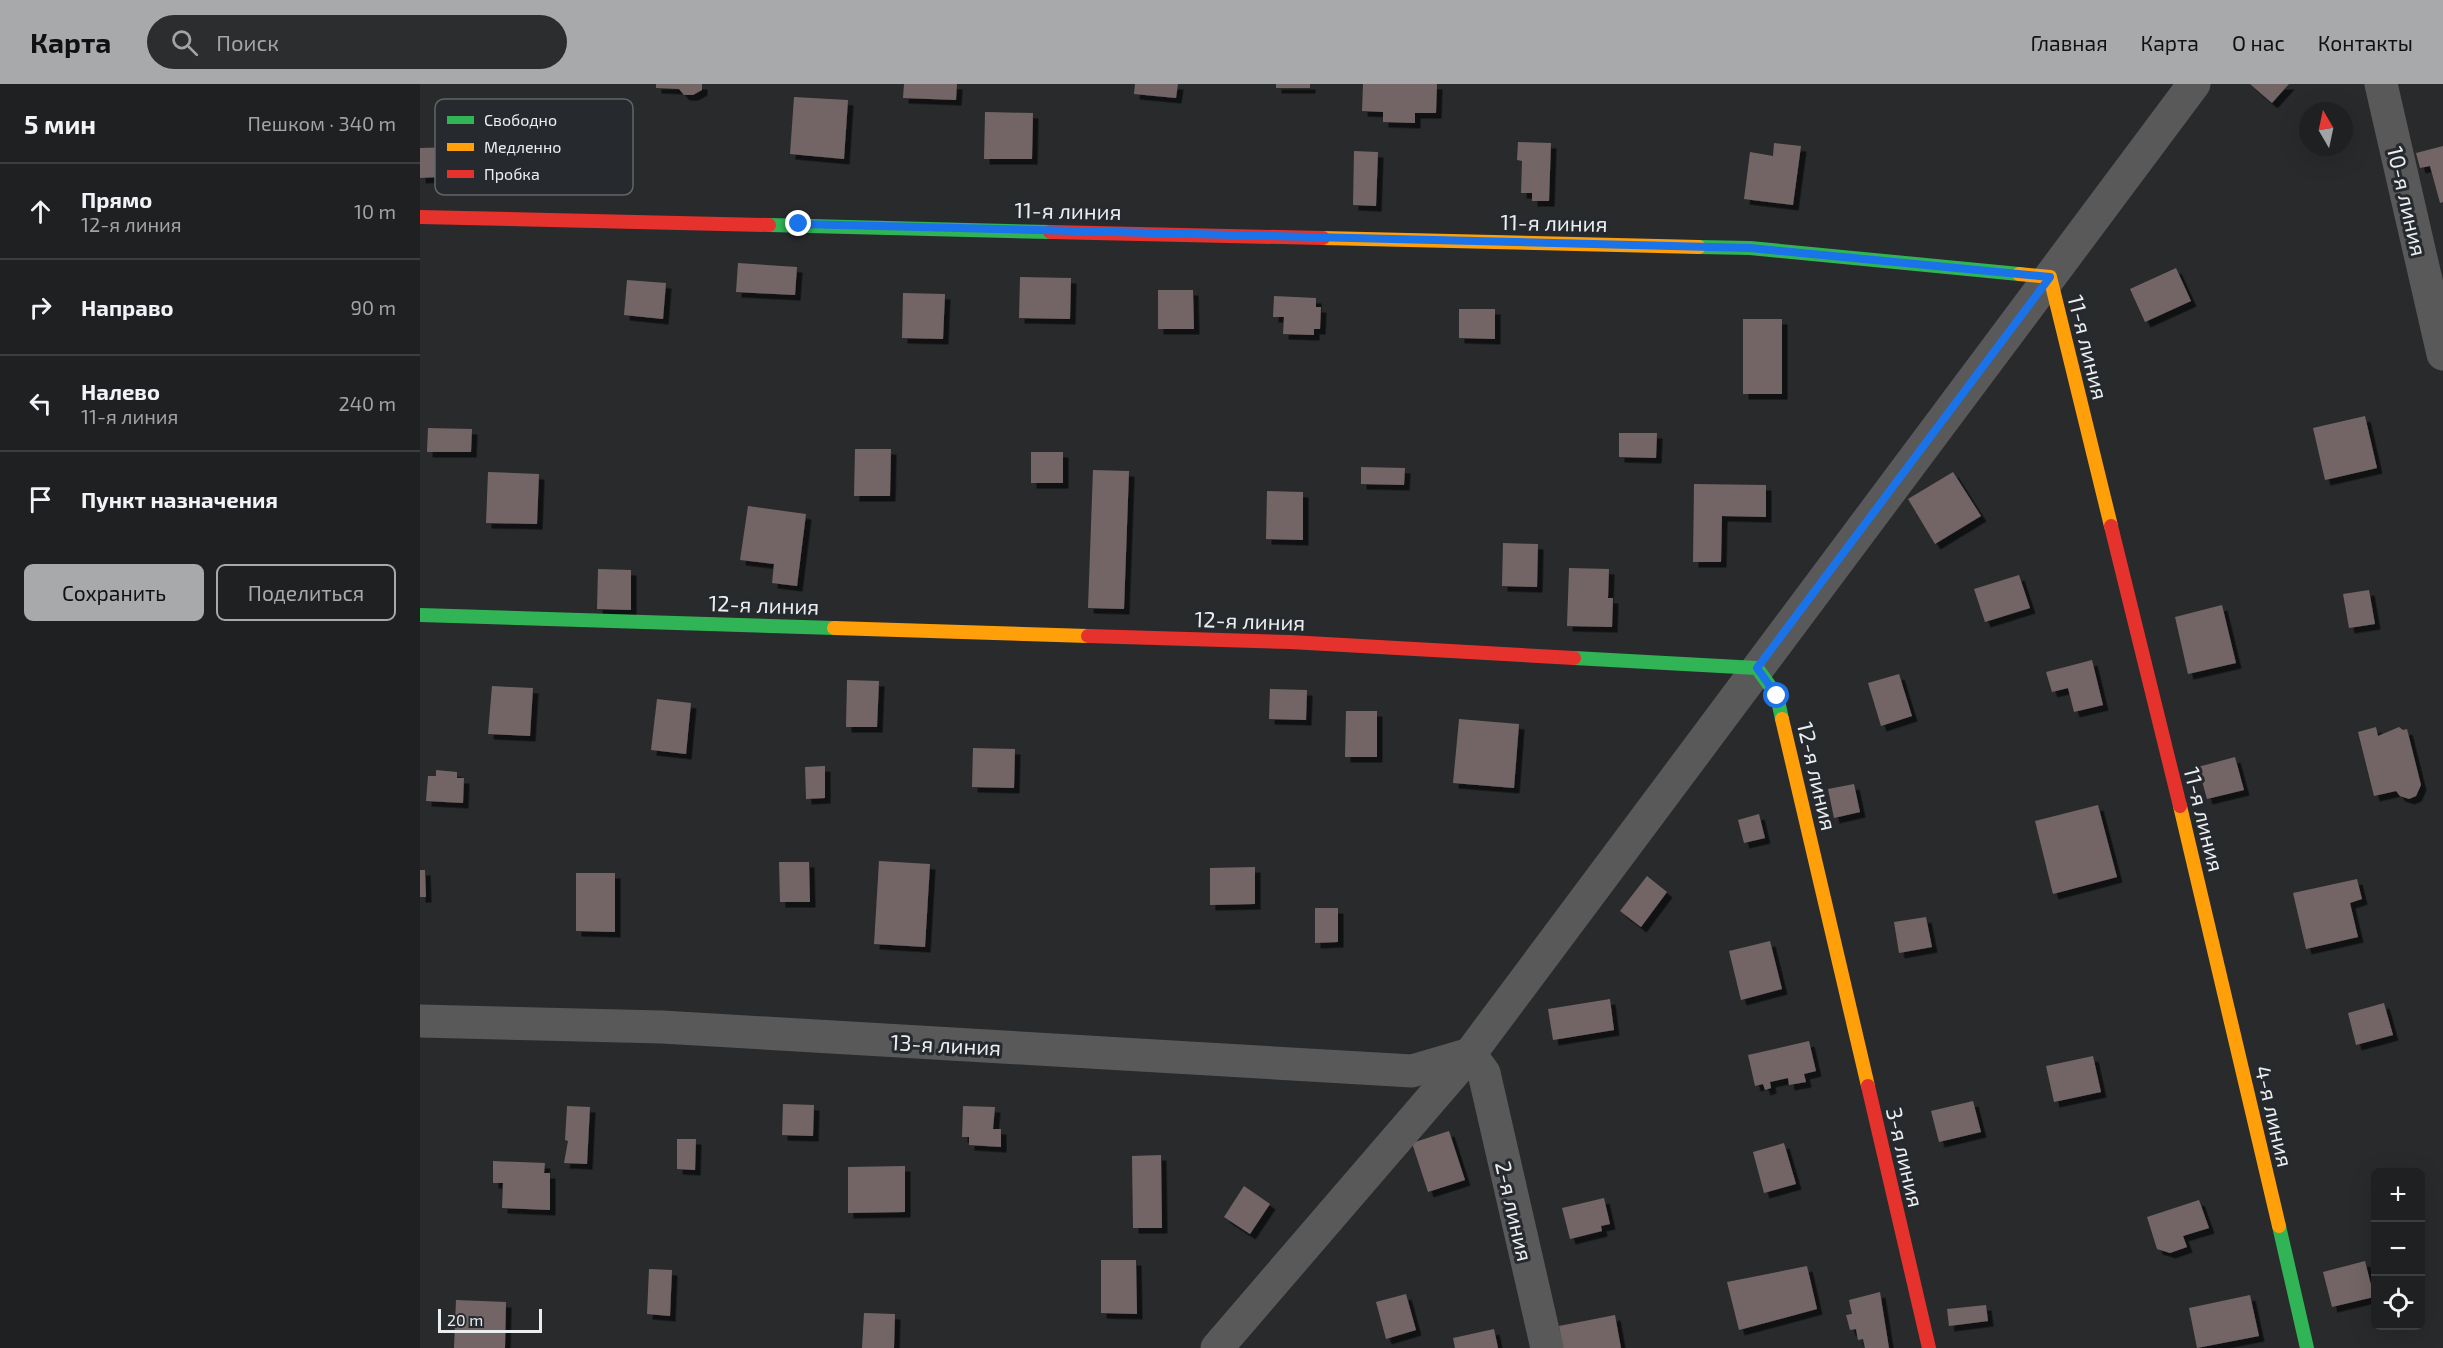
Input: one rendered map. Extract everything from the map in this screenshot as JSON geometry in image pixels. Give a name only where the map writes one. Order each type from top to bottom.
[{"type":"street","points":[[1217,1348],[1477,1064],[1757,668],[2194,84]]},
{"type":"street","name":"10-я линия","points":[[2381,84],[2443,354]]},
{"type":"street","name":"11-я линия","points":[[420,217],[1750,248],[2050,277],[2202,894]]},
{"type":"street","name":"12-я линия","points":[[420,615],[1290,642],[1757,668],[1777,696],[1843,975]]},
{"type":"street","name":"4-я линия","points":[[2202,894],[2307,1348]]},
{"type":"street","name":"3-я линия","points":[[1843,975],[1929,1348]]},
{"type":"street","name":"13-я линия","points":[[420,1021],[674,1028],[1412,1071],[1477,1064]]},
{"type":"street","name":"2-я линия","points":[[1477,1064],[1547,1348]]},
{"type":"building","points":[[656,84],[702,84],[702,90],[693,95],[684,95],[679,89],[656,88]]},
{"type":"building","points":[[904,84],[957,84],[956,100],[903,98]]},
{"type":"building","points":[[1135,84],[1178,84],[1176,98],[1134,94]]},
{"type":"building","points":[[1276,84],[1310,84],[1310,88],[1276,88]]},
{"type":"building","points":[[1363,84],[1437,84],[1436,113],[1415,113],[1415,123],[1383,122],[1383,112],[1362,111]]},
{"type":"building","points":[[2250,84],[2289,84],[2272,103]]},
{"type":"building","points":[[794,97],[848,100],[844,159],[790,154]]},
{"type":"building","points":[[985,112],[1033,113],[1032,159],[984,159]]},
{"type":"building","points":[[1518,142],[1551,143],[1549,201],[1532,201],[1532,193],[1521,193],[1522,161],[1517,160]]},
{"type":"building","points":[[1774,143],[1801,146],[1793,205],[1744,199],[1750,152],[1773,156]]},
{"type":"building","points":[[2443,146],[2443,202],[2440,203],[2430,166],[2420,168],[2416,153]]},
{"type":"building","points":[[420,148],[435,148],[435,177],[420,178]]},
{"type":"building","points":[[1354,151],[1378,152],[1376,206],[1353,205]]},
{"type":"building","points":[[738,263],[797,267],[795,295],[736,292]]},
{"type":"building","points":[[2176,268],[2191,301],[2145,322],[2130,289]]},
{"type":"building","points":[[1020,277],[1071,278],[1070,319],[1019,318]]},
{"type":"building","points":[[627,280],[666,283],[663,319],[624,315]]},
{"type":"building","points":[[1158,290],[1193,290],[1194,329],[1158,329]]},
{"type":"building","points":[[903,293],[945,294],[943,339],[902,338]]},
{"type":"building","points":[[1274,296],[1316,298],[1316,307],[1321,307],[1320,329],[1314,329],[1314,335],[1283,334],[1284,317],[1273,317]]},
{"type":"building","points":[[1459,309],[1495,309],[1495,339],[1459,338]]},
{"type":"building","points":[[1743,319],[1782,319],[1782,394],[1743,394]]},
{"type":"building","points":[[2365,416],[2377,468],[2325,480],[2313,428]]},
{"type":"building","points":[[428,428],[472,429],[471,452],[427,452]]},
{"type":"building","points":[[1619,433],[1657,433],[1656,458],[1619,457]]},
{"type":"building","points":[[855,449],[891,449],[890,496],[854,496]]},
{"type":"building","points":[[1031,452],[1063,452],[1063,483],[1031,483]]},
{"type":"building","points":[[1361,467],[1405,468],[1404,485],[1361,484]]},
{"type":"building","points":[[1093,470],[1129,471],[1124,609],[1088,608]]},
{"type":"building","points":[[488,472],[539,474],[537,524],[486,523]]},
{"type":"building","points":[[1953,472],[1981,516],[1935,544],[1908,499]]},
{"type":"building","points":[[1694,484],[1766,485],[1766,517],[1722,516],[1721,562],[1693,562]]},
{"type":"building","points":[[1267,491],[1303,492],[1303,540],[1266,539]]},
{"type":"building","points":[[748,506],[806,514],[797,586],[772,583],[774,564],[740,560]]},
{"type":"building","points":[[1503,543],[1538,544],[1537,587],[1502,586]]},
{"type":"building","points":[[1569,568],[1609,569],[1608,598],[1613,598],[1612,627],[1567,626]]},
{"type":"building","points":[[598,569],[631,570],[631,610],[597,609]]},
{"type":"building","points":[[2019,575],[2030,608],[1985,622],[1974,589]]},
{"type":"building","points":[[2369,590],[2375,624],[2349,628],[2343,594]]},
{"type":"building","points":[[2222,605],[2236,663],[2188,674],[2175,617]]},
{"type":"building","points":[[2092,660],[2103,705],[2074,712],[2068,688],[2052,692],[2046,672]]},
{"type":"building","points":[[1899,674],[1912,716],[1881,726],[1868,683]]},
{"type":"building","points":[[847,680],[879,681],[877,727],[846,727]]},
{"type":"building","points":[[492,686],[533,688],[530,736],[488,734]]},
{"type":"building","points":[[1270,689],[1307,690],[1306,720],[1269,719]]},
{"type":"building","points":[[657,699],[691,703],[686,754],[651,750]]},
{"type":"building","points":[[1346,711],[1377,711],[1377,757],[1345,757]]},
{"type":"building","points":[[1459,719],[1519,724],[1514,788],[1453,783]]},
{"type":"building","points":[[2376,727],[2378,736],[2399,727],[2403,730],[2407,729],[2421,785],[2416,796],[2409,799],[2400,796],[2396,791],[2374,796],[2358,732]]},
{"type":"building","points":[[973,748],[1015,749],[1014,788],[972,787]]},
{"type":"building","points":[[2235,757],[2244,790],[2207,799],[2198,767]]},
{"type":"building","points":[[825,766],[825,798],[806,799],[805,767]]},
{"type":"building","points":[[436,770],[457,772],[457,778],[464,778],[463,803],[426,801],[428,776],[436,776]]},
{"type":"building","points":[[1854,784],[1860,812],[1834,818],[1828,789]]},
{"type":"building","points":[[2098,805],[2117,877],[2053,894],[2035,821]]},
{"type":"building","points":[[1759,814],[1765,838],[1744,843],[1738,820]]},
{"type":"building","points":[[879,861],[930,864],[925,947],[874,944]]},
{"type":"building","points":[[779,862],[809,862],[810,902],[780,902]]},
{"type":"building","points":[[1255,867],[1255,904],[1210,905],[1210,868]]},
{"type":"building","points":[[420,870],[425,870],[426,897],[420,897]]},
{"type":"building","points":[[576,873],[615,873],[615,932],[576,931]]},
{"type":"building","points":[[1647,876],[1667,892],[1641,927],[1620,911]]},
{"type":"building","points":[[2357,879],[2362,899],[2350,903],[2358,937],[2306,949],[2293,893]]},
{"type":"building","points":[[1315,908],[1338,908],[1338,942],[1315,943]]},
{"type":"building","points":[[1926,917],[1932,947],[1899,953],[1894,922]]},
{"type":"building","points":[[1770,941],[1782,989],[1741,1000],[1729,951]]},
{"type":"building","points":[[1610,999],[1614,1030],[1553,1040],[1548,1009]]},
{"type":"building","points":[[2384,1003],[2393,1035],[2356,1045],[2348,1013]]},
{"type":"building","points":[[1809,1041],[1816,1071],[1804,1074],[1806,1082],[1789,1085],[1788,1078],[1770,1082],[1771,1088],[1765,1090],[1763,1084],[1755,1086],[1748,1055]]},
{"type":"building","points":[[2093,1056],[2101,1092],[2054,1102],[2046,1066]]},
{"type":"building","points":[[1973,1101],[1981,1132],[1939,1142],[1931,1111]]},
{"type":"building","points":[[783,1104],[814,1105],[813,1136],[782,1135]]},
{"type":"building","points":[[567,1106],[590,1107],[587,1164],[564,1163],[568,1141],[565,1140]]},
{"type":"building","points":[[963,1106],[995,1107],[993,1129],[1001,1129],[1001,1147],[969,1145],[969,1137],[962,1137]]},
{"type":"building","points":[[1449,1131],[1465,1180],[1428,1192],[1412,1143]]},
{"type":"building","points":[[677,1139],[696,1139],[695,1170],[677,1169]]},
{"type":"building","points":[[1784,1143],[1796,1184],[1764,1193],[1753,1152]]},
{"type":"building","points":[[1161,1155],[1162,1228],[1133,1228],[1132,1156]]},
{"type":"building","points":[[493,1161],[545,1163],[544,1173],[550,1173],[550,1210],[502,1208],[503,1183],[493,1183]]},
{"type":"building","points":[[905,1166],[905,1212],[848,1213],[848,1167]]},
{"type":"building","points":[[1244,1186],[1270,1204],[1250,1234],[1224,1217]]},
{"type":"building","points":[[1604,1198],[1610,1224],[1601,1226],[1602,1231],[1570,1239],[1562,1208]]},
{"type":"building","points":[[2199,1200],[2209,1228],[2183,1236],[2187,1247],[2170,1253],[2157,1249],[2147,1217]]},
{"type":"building","points":[[1101,1260],[1136,1260],[1137,1314],[1101,1313]]},
{"type":"building","points":[[2365,1261],[2371,1285],[2371,1298],[2332,1307],[2323,1272]]},
{"type":"building","points":[[1807,1266],[1817,1309],[1739,1330],[1727,1282]]},
{"type":"building","points":[[649,1269],[672,1270],[670,1316],[647,1314]]},
{"type":"building","points":[[1880,1292],[1889,1348],[1865,1348],[1863,1339],[1858,1340],[1856,1329],[1850,1330],[1846,1315],[1852,1314],[1849,1300]]},
{"type":"building","points":[[1406,1294],[1416,1330],[1386,1339],[1376,1302]]},
{"type":"building","points":[[2250,1295],[2259,1336],[2197,1348],[2189,1308]]},
{"type":"building","points":[[456,1300],[506,1302],[505,1348],[454,1348]]},
{"type":"building","points":[[1986,1305],[1988,1321],[1949,1326],[1947,1309]]},
{"type":"building","points":[[864,1313],[895,1314],[894,1348],[862,1348]]},
{"type":"building","points":[[1615,1315],[1621,1348],[1563,1348],[1559,1326]]},
{"type":"building","points":[[1494,1329],[1498,1348],[1455,1348],[1453,1338]]},
{"type":"traffic: fast","points":[[769,225],[1050,232]]},
{"type":"traffic: fast","points":[[1699,247],[1750,248],[2019,274]]},
{"type":"traffic: fast","points":[[420,615],[834,628]]},
{"type":"traffic: fast","points":[[1574,658],[1757,668],[1777,696],[1782,719]]},
{"type":"traffic: fast","points":[[2279,1226],[2307,1348]]},
{"type":"traffic: slow","points":[[1323,238],[1699,247]]},
{"type":"traffic: slow","points":[[2019,274],[2050,277],[2111,526]]},
{"type":"traffic: slow","points":[[834,628],[1088,636]]},
{"type":"traffic: slow","points":[[1782,719],[1868,1086]]},
{"type":"traffic: slow","points":[[2180,806],[2279,1226]]},
{"type":"traffic: jam","points":[[420,217],[769,225]]},
{"type":"traffic: jam","points":[[1050,232],[1323,238]]},
{"type":"traffic: jam","points":[[2111,526],[2180,806]]},
{"type":"traffic: jam","points":[[1088,636],[1290,642],[1574,658]]},
{"type":"traffic: jam","points":[[1868,1086],[1929,1348]]},
{"type":"route","points":[[799,224],[1750,248],[2050,277],[1757,668],[1777,696]]}]
